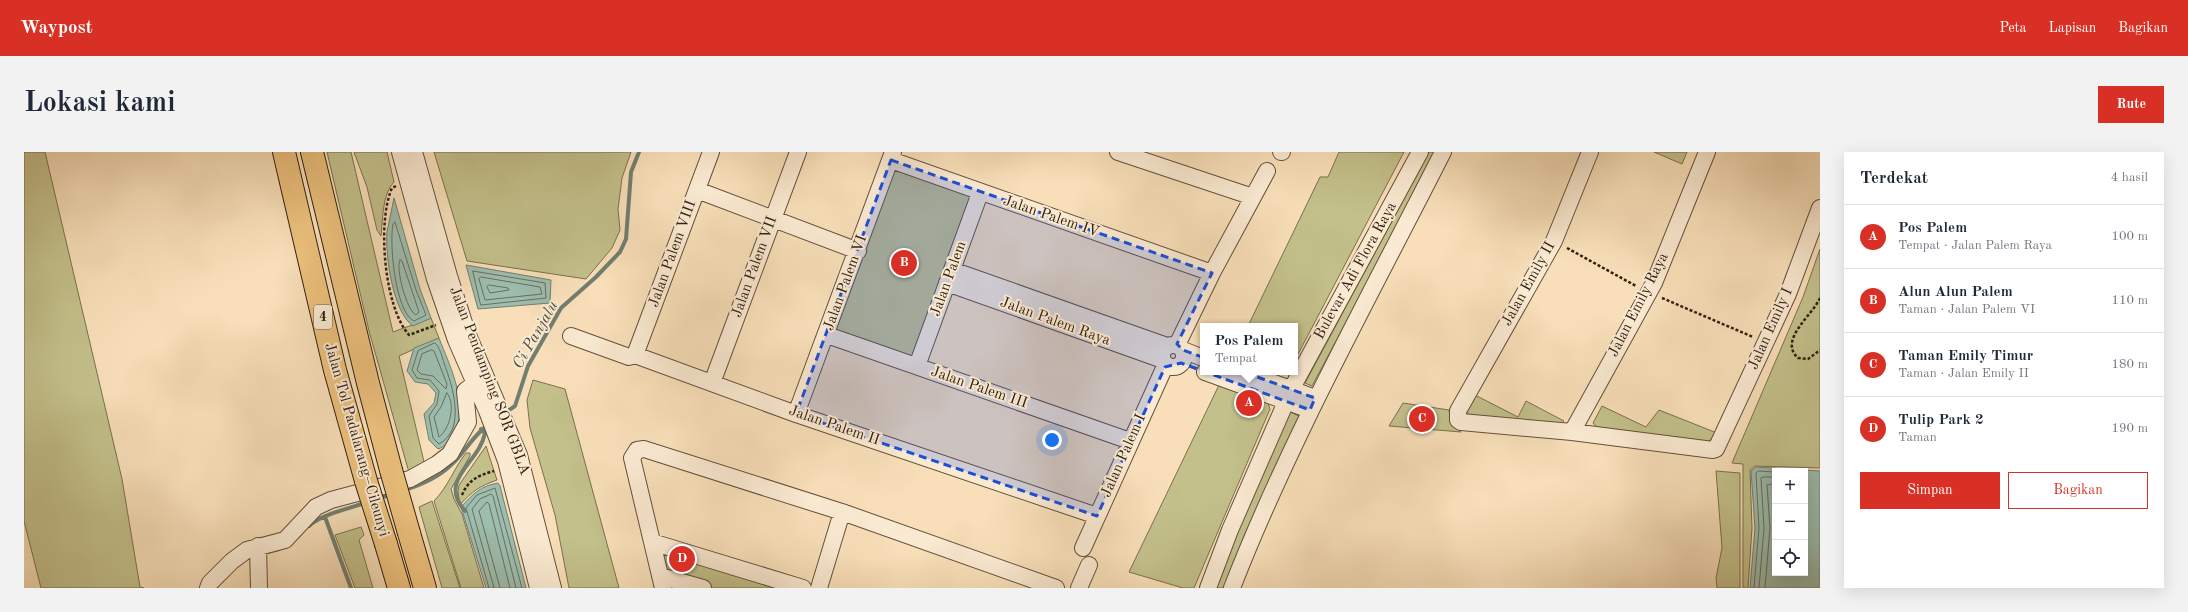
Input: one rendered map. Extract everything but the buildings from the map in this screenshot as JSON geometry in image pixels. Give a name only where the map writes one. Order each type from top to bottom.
[{"type":"highway","name":"Jalan Tol Padalarang–Cileunyi","points":[[284,152],[335,370],[366,481],[399,588]]},
{"type":"highway","name":"Jalan Tol Padalarang–Cileunyi","points":[[312,152],[368,383],[391,470],[426,588]]},
{"type":"street","name":"Jalan Pendamping SOR GBLA","points":[[400,152],[407,182],[435,279],[449,320],[475,383],[494,408]]},
{"type":"street","name":"Jalan Pendamping SOR GBLA","points":[[414,152],[446,269],[504,435],[538,588]]},
{"type":"street","name":"Jalan Palem VIII","points":[[635,355],[711,152]]},
{"type":"street","name":"Jalan Palem VII","points":[[712,383],[798,152]]},
{"type":"street","points":[[1118,152],[1253,197]]},
{"type":"street","name":"Bulevar Adi Flora Raya","points":[[1208,588],[1230,530],[1289,395],[1420,152]]},
{"type":"street","name":"Bulevar Adi Flora Raya","points":[[1232,588],[1252,536],[1312,404],[1443,152]]},
{"type":"street","name":"Jalan Emily II","points":[[1572,432],[1461,422],[1458,420],[1458,411],[1554,241],[1590,152]]},
{"type":"street","name":"Jalan Emily Raya","points":[[1572,432],[1654,283],[1707,152]]},
{"type":"street","name":"Jalan Palem IV","points":[[892,156],[980,193],[1212,273]]},
{"type":"street","name":"Jalan Palem VI","points":[[796,414],[827,335],[892,156]]},
{"type":"street","name":"Jalan Palem I","points":[[1083,548],[1130,441],[1212,273],[1267,171]]},
{"type":"street","points":[[696,190],[858,251]]},
{"type":"street","name":"Jalan Palem","points":[[917,366],[980,193]]},
{"type":"street","name":"Jalan Emily I","points":[[1572,432],[1713,450],[1717,448],[1788,294],[1820,208]]},
{"type":"street","name":"Jalan Palem Raya","points":[[950,277],[1173,355],[1200,370]]},
{"type":"street","name":"Jalan Palem III","points":[[827,335],[1130,441]]},
{"type":"street","name":"Jalan Palem II","points":[[571,336],[629,357],[635,355],[796,414],[1097,516]]},
{"type":"street","name":"Jalan Palem Raya","points":[[1173,355],[1200,358]]},
{"type":"street","name":"Jalan Palem Raya","points":[[1215,375],[1289,395]]},
{"type":"street","name":"Jalan Palem Raya","points":[[1250,375],[1289,395],[1312,404]]},
{"type":"street","points":[[208,588],[210,582],[238,555],[258,550],[285,540],[316,507],[331,500],[410,479],[437,464],[450,454],[468,422],[465,390],[475,383]]},
{"type":"street","points":[[703,588],[662,582],[632,458],[637,450],[644,449],[842,512],[1056,588]]},
{"type":"street","name":"Jalan Pendamping SOR GBLA","points":[[511,461],[553,588]]},
{"type":"street","points":[[819,588],[842,512]]},
{"type":"street","points":[[652,542],[803,588]]},
{"type":"street","points":[[258,550],[258,588]]},
{"type":"street","points":[[1079,588],[1089,565]]},
{"type":"path","points":[[407,182],[392,188],[388,196],[385,227],[384,266],[396,311],[404,329],[409,334],[449,320]]},
{"type":"path","points":[[1820,298],[1802,323],[1791,344],[1792,353],[1798,358],[1808,359],[1820,350]]},
{"type":"path","points":[[462,495],[466,485],[481,474],[511,461]]},
{"type":"highlighted area","points":[[891,160],[1212,273],[1177,344],[1183,350],[1315,398],[1310,410],[1181,363],[1165,367],[1097,516],[796,414]]},
{"type":"shaded area","points":[[24,152],[45,152],[122,479],[140,587],[144,588],[41,588],[24,521]]},
{"type":"shaded area","points":[[327,152],[351,152],[393,332],[431,318],[439,338],[399,356],[425,466],[410,476],[369,331]]},
{"type":"shaded area","points":[[354,152],[387,152],[394,182],[387,193],[385,200],[381,236],[377,230],[367,187]]},
{"type":"shaded area","points":[[434,152],[631,152],[622,178],[618,209],[620,230],[612,248],[586,279],[467,261]]},
{"type":"shaded area","points":[[1339,152],[1404,152],[1298,354],[1298,323],[1249,323],[1320,177],[1328,177]]},
{"type":"shaded area","points":[[1429,152],[1437,152],[1312,386],[1305,383]]},
{"type":"shaded area","points":[[1654,152],[1687,152],[1682,164]]},
{"type":"shaded area","points":[[892,166],[974,195],[915,360],[833,331]]},
{"type":"shaded area","points":[[1820,249],[1820,468],[1755,466],[1750,470],[1752,528],[1748,588],[1743,588],[1743,464],[1732,463],[1803,297]]},
{"type":"shaded area","points":[[533,380],[565,389],[619,588],[569,588],[555,515],[530,428],[527,400]]},
{"type":"shaded area","points":[[1219,385],[1267,400],[1270,409],[1194,588],[1183,588],[1129,572]]},
{"type":"shaded area","points":[[1475,395],[1518,417],[1526,401],[1564,421],[1557,428],[1473,419],[1466,411]]},
{"type":"shaded area","points":[[1403,403],[1449,410],[1451,423],[1461,432],[1389,426]]},
{"type":"shaded area","points":[[1602,406],[1646,427],[1659,410],[1717,433],[1708,442],[1602,433],[1593,423]]},
{"type":"shaded area","points":[[1290,412],[1299,416],[1245,534],[1224,588],[1215,588],[1236,532]]},
{"type":"shaded area","points":[[486,446],[497,480],[486,484],[468,496],[460,505],[458,492],[459,485]]},
{"type":"shaded area","points":[[466,453],[470,453],[470,456],[451,489],[454,499],[462,514],[484,588],[461,588],[434,501],[443,490]]},
{"type":"shaded area","points":[[1716,471],[1740,473],[1740,588],[1717,588],[1716,578],[1722,548]]},
{"type":"shaded area","points":[[432,501],[460,588],[442,588],[419,507]]},
{"type":"shaded area","points":[[361,527],[364,535],[359,540],[373,588],[355,588],[335,535]]},
{"type":"shaded area","points":[[652,542],[803,588],[703,588],[660,576]]},
{"type":"water","points":[[394,198],[420,289],[431,318],[413,326],[406,319],[400,309],[395,296],[389,269],[387,255],[387,232]]},
{"type":"water","points":[[466,265],[551,280],[550,303],[478,309]]},
{"type":"water","points":[[439,338],[457,388],[460,414],[457,426],[451,437],[444,446],[438,449],[429,440],[424,414],[434,403],[436,393],[428,384],[415,382],[407,371],[414,348]]},
{"type":"water","points":[[1756,467],[1772,468],[1772,576],[1808,576],[1808,470],[1820,471],[1820,588],[1750,588],[1755,528],[1751,471]]},
{"type":"water","points":[[498,483],[526,588],[486,588],[461,507],[477,491],[486,486]]},
{"type":"waterway","name":"Ci Panjalu","points":[[505,413],[515,406],[528,366],[561,308],[596,277],[620,252],[626,239],[631,172],[639,152]]},
{"type":"waterway","name":"Ci Panjalu","points":[[404,490],[417,486],[440,474],[455,461],[477,434],[488,425]]},
{"type":"waterway","points":[[465,511],[458,500],[455,490],[457,480],[481,444],[485,433],[481,429]]},
{"type":"waterway","name":"Ci Panjalu","points":[[377,499],[392,494]]},
{"type":"waterway","name":"Ci Panjalu","points":[[309,526],[320,518],[365,503]]},
{"type":"waterway","points":[[325,517],[351,588]]},
{"type":"waterway","name":"Ci Panjalu","points":[[264,553],[279,549]]},
{"type":"place","name":"Alun Alun Palem","points":[[904,263]]},
{"type":"place","name":"Pos Palem","points":[[1249,403]]},
{"type":"place","name":"Taman Emily Timur","points":[[1422,419]]},
{"type":"place","name":"Tulip Park 2","points":[[682,559]]}]
